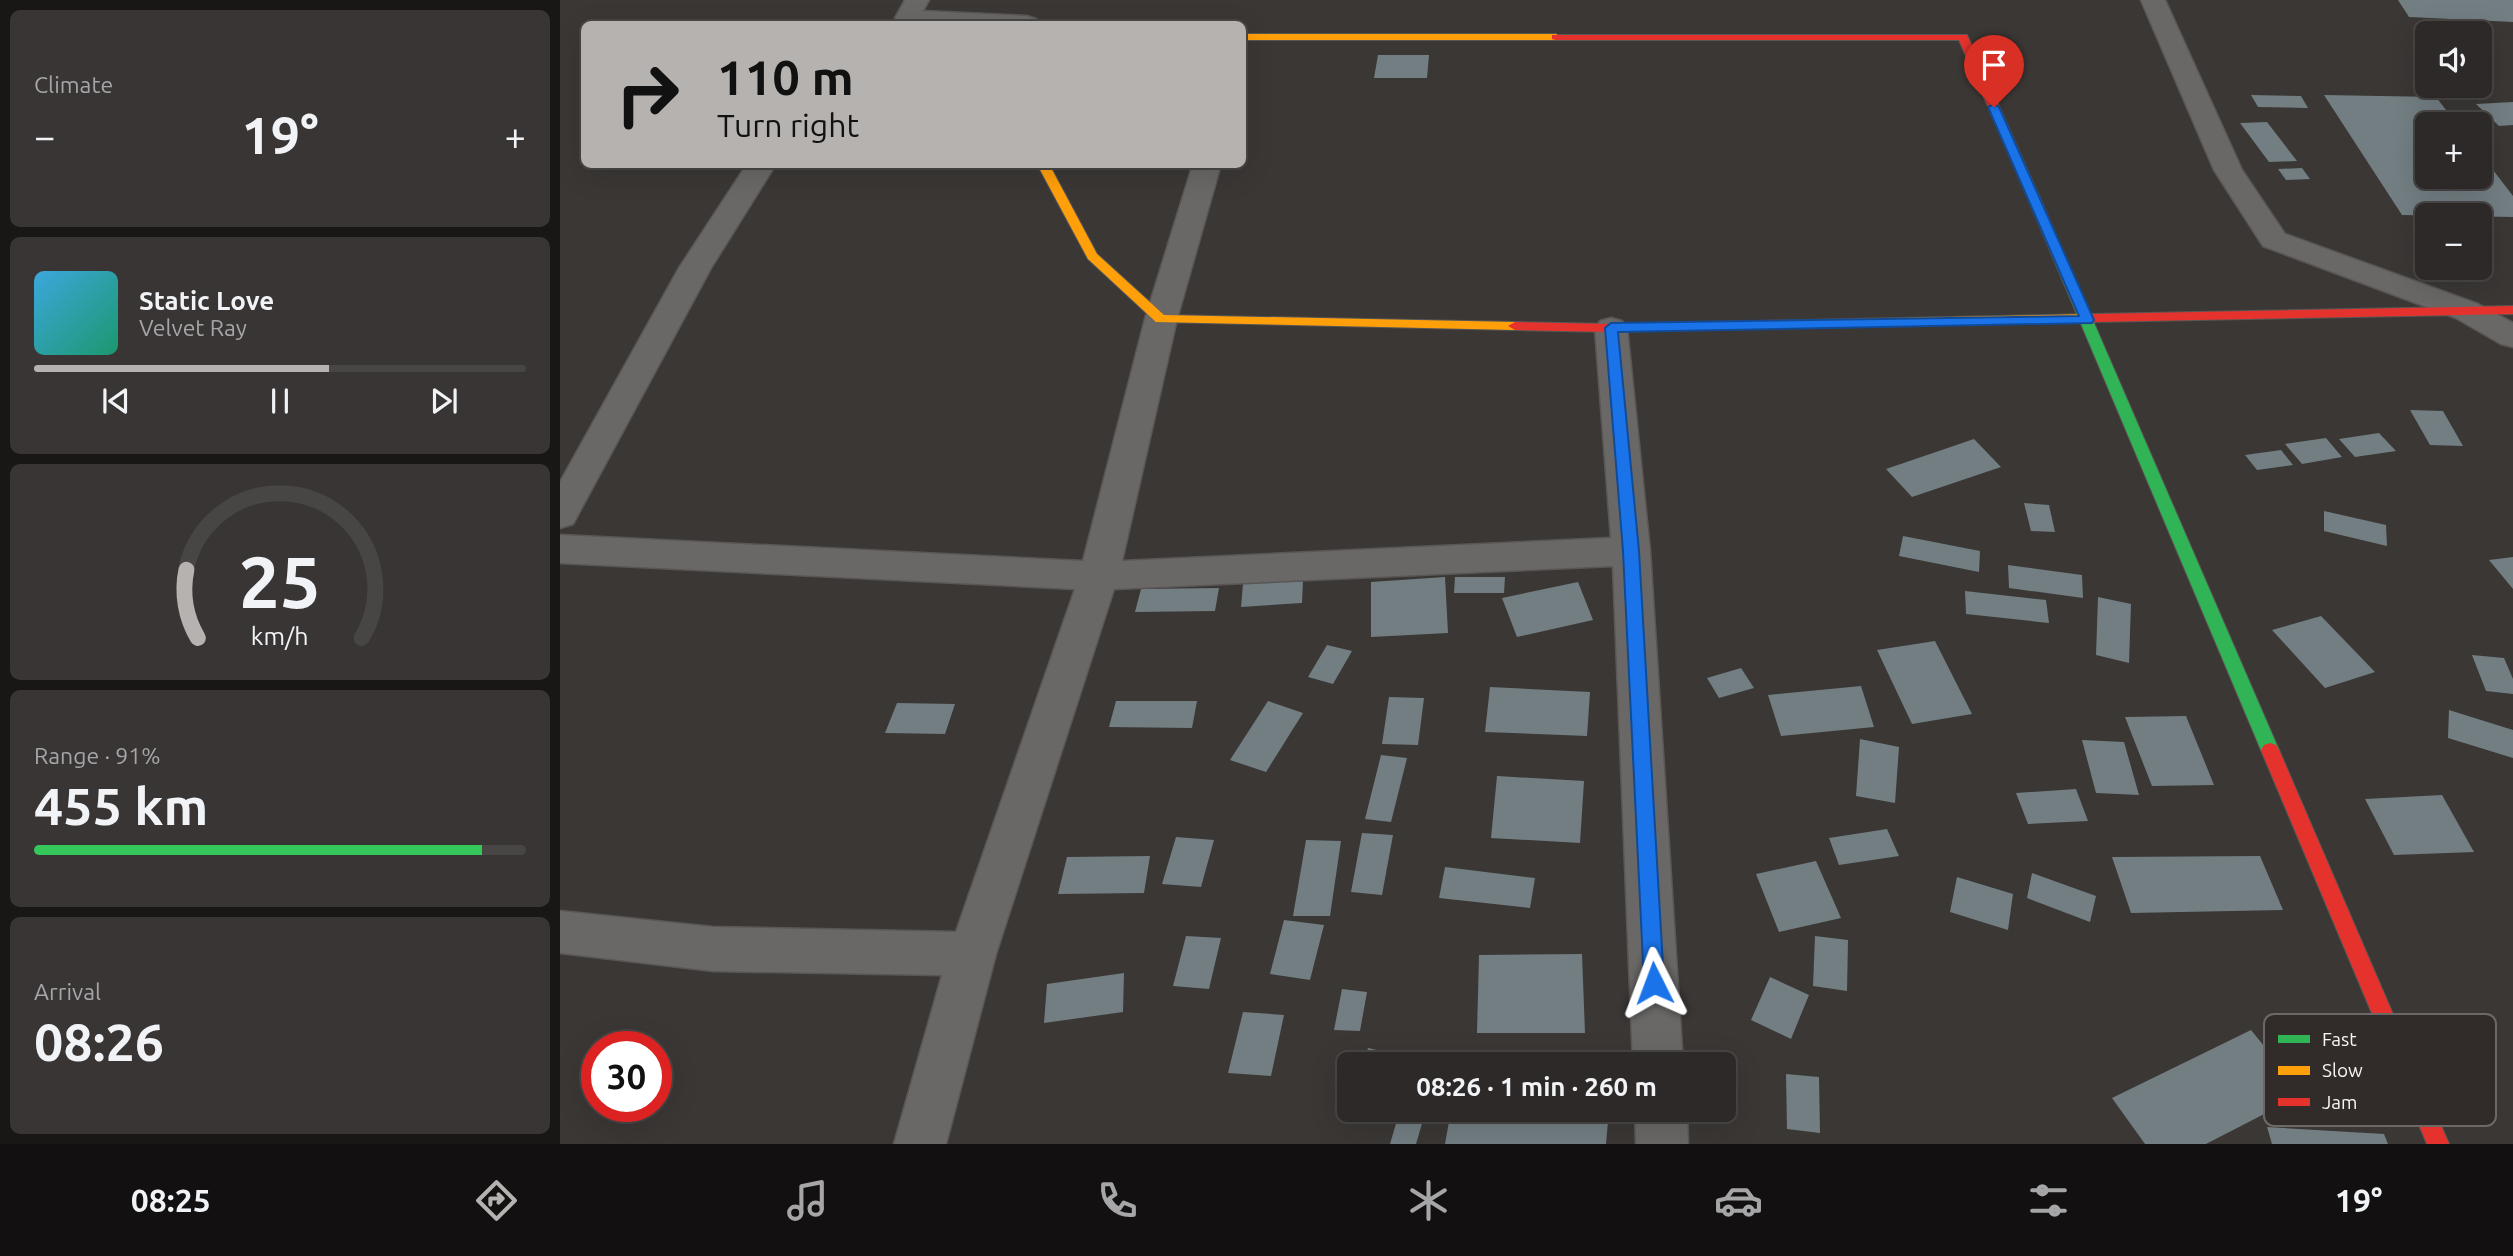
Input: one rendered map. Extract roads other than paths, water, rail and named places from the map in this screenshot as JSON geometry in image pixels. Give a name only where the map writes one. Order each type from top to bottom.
[{"type":"street","points":[[2153,0],[2228,170],[2274,240],[2466,311],[2513,337]]},
{"type":"street","points":[[908,14],[991,21]]},
{"type":"street","points":[[1246,40],[1963,37],[2087,320],[2383,1014]]},
{"type":"street","points":[[560,515],[695,268],[759,168]]},
{"type":"street","points":[[1045,168],[1092,256],[1161,319],[1611,328],[2513,310]]},
{"type":"street","points":[[920,1144],[972,954],[1099,576],[1161,319],[1206,168]]},
{"type":"street","points":[[1611,328],[1631,551],[1657,1052]]},
{"type":"street","points":[[560,549],[1099,576],[1631,551]]},
{"type":"street","points":[[560,932],[713,950],[972,954]]},
{"type":"street","points":[[1661,1122],[1662,1144]]},
{"type":"street","points":[[2430,1126],[2438,1144]]}]
